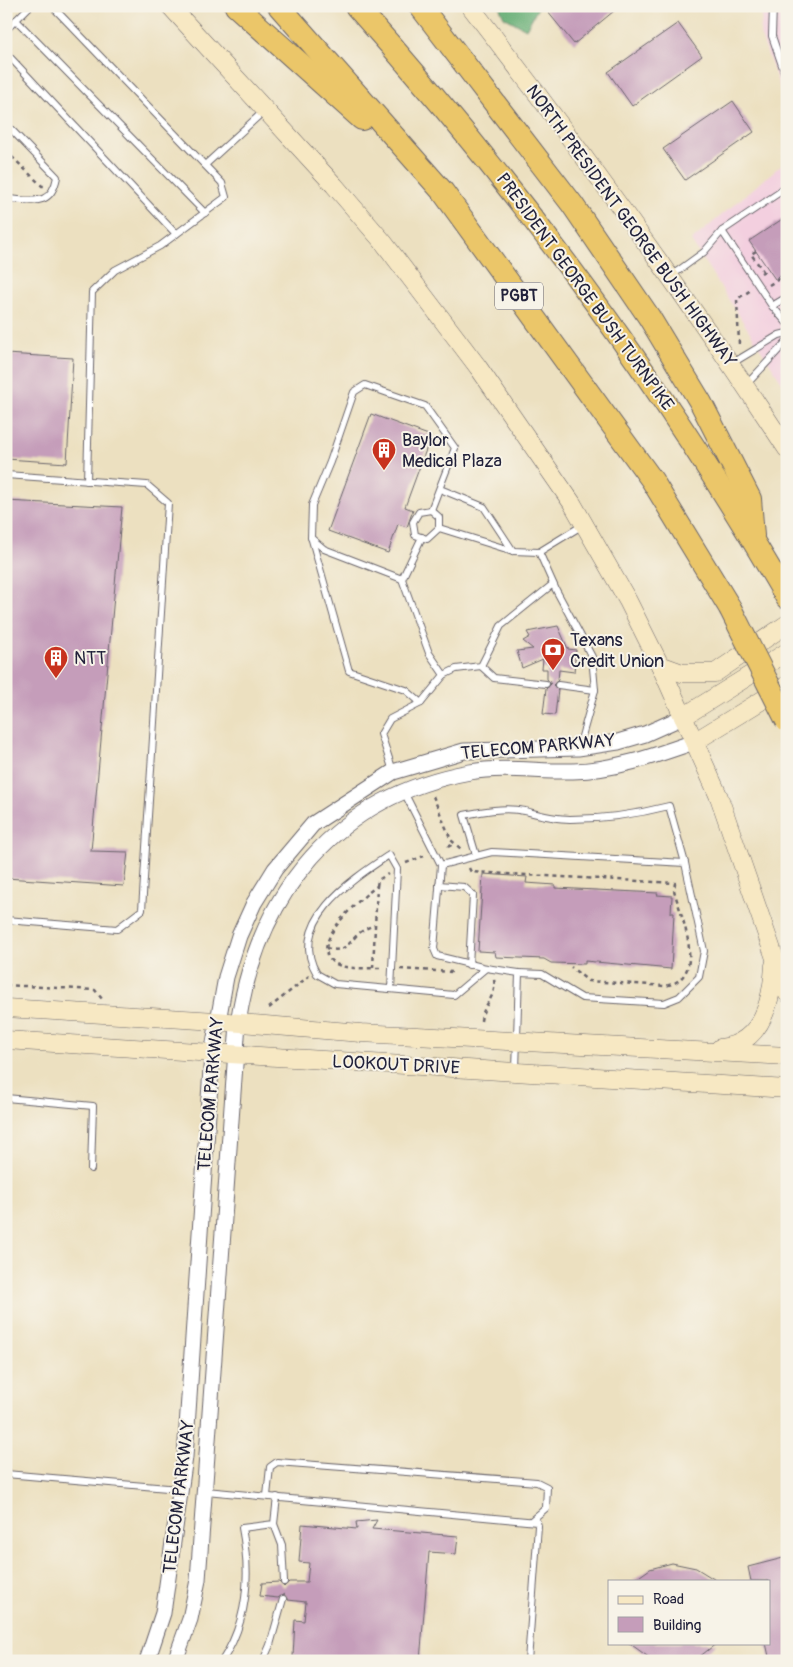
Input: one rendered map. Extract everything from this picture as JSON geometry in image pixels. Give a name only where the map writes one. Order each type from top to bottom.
[{"type":"highway","points":[[236,6],[443,192]]},
{"type":"highway","name":"PGBT","points":[[279,6],[443,192],[652,480],[730,608],[787,721]]},
{"type":"highway","name":"PRESIDENT GEORGE BUSH TURNPIKE","points":[[356,6],[478,147],[579,279],[682,426],[782,590]]},
{"type":"highway","points":[[420,6],[572,204],[649,317],[701,403],[750,499],[753,540]]},
{"type":"main road","points":[[170,6],[384,243],[478,367],[584,524],[627,597],[660,665],[719,797],[787,993]]},
{"type":"main road","name":"NORTH PRESIDENT GEORGE BUSH HIGHWAY","points":[[470,6],[577,147],[746,386],[787,449]]},
{"type":"main road","points":[[660,665],[682,673],[714,672],[787,624]]},
{"type":"main road","name":"TELECOM PARKWAY","points":[[683,717],[787,652]]},
{"type":"main road","name":"TELECOM PARKWAY","points":[[694,742],[787,685]]},
{"type":"main road","points":[[693,1051],[738,1044],[758,1026],[768,1004],[775,960]]},
{"type":"main road","name":"LOOKOUT DRIVE","points":[[6,1008],[216,1021],[361,1033],[787,1056]]},
{"type":"main road","points":[[6,1019],[60,1012]]},
{"type":"main road","name":"LOOKOUT DRIVE","points":[[6,1040],[236,1056],[787,1089]]},
{"type":"street","name":"TELECOM PARKWAY","points":[[147,1661],[163,1613],[190,1408],[212,1054],[216,1021],[226,977],[239,936],[254,903],[275,869],[313,824],[393,772],[464,751],[578,748],[627,740],[683,717]]},
{"type":"street","name":"TELECOM PARKWAY","points":[[175,1661],[190,1619],[198,1580],[206,1491],[238,1023],[247,980],[269,917],[310,859],[339,831],[402,791],[420,784],[472,772],[522,769],[573,771],[605,768],[638,762],[694,742]]},
{"type":"street","points":[[393,772],[402,791]]},
{"type":"street","points":[[180,1489],[206,1491]]},
{"type":"lane","points":[[6,30],[30,6]]},
{"type":"lane","points":[[52,6],[222,183],[226,197],[160,246],[115,270],[92,292],[87,481]]},
{"type":"lane","points":[[773,6],[772,36],[787,80]]},
{"type":"lane","points":[[16,20],[205,213]]},
{"type":"lane","points":[[6,53],[176,234]]},
{"type":"lane","points":[[205,165],[265,110]]},
{"type":"lane","points":[[6,124],[57,177],[51,196],[44,200],[6,198]]},
{"type":"lane","points":[[669,277],[704,252],[722,231],[780,192],[787,184]]},
{"type":"lane","points":[[722,231],[772,306],[787,323]]},
{"type":"lane","points":[[772,306],[787,297]]},
{"type":"lane","points":[[730,364],[778,336],[787,333]]},
{"type":"lane","points":[[746,386],[787,341]]},
{"type":"lane","points":[[421,703],[406,690],[349,671],[311,538],[312,505],[330,462],[354,392],[365,385],[425,406],[438,422],[454,448],[431,510]]},
{"type":"lane","points":[[6,475],[147,485],[168,503],[142,910],[117,929],[6,920]]},
{"type":"lane","points":[[440,489],[484,507],[513,551]]},
{"type":"lane","points":[[431,510],[439,517],[439,528],[427,539],[416,535],[413,522],[419,512],[431,510]]},
{"type":"lane","points":[[439,528],[513,551],[539,552],[584,524]]},
{"type":"lane","points":[[422,537],[402,579],[428,653],[444,675]]},
{"type":"lane","points":[[311,538],[324,550],[402,579]]},
{"type":"lane","points":[[539,552],[553,584],[592,657],[595,690],[578,748]]},
{"type":"lane","points":[[481,666],[501,626],[553,584]]},
{"type":"lane","points":[[393,772],[381,734],[390,718],[421,703],[444,675],[456,669],[481,666],[494,678],[546,684]]},
{"type":"lane","points":[[558,685],[595,690]]},
{"type":"lane","points":[[402,791],[412,806],[440,865],[434,949],[437,956],[486,968],[542,974],[582,998],[664,1003],[680,997],[699,977],[704,951],[685,863],[669,806],[608,816],[570,819],[543,817],[524,811],[493,809],[464,815],[476,855]]},
{"type":"lane","points":[[440,865],[492,852],[685,863]]},
{"type":"lane","points":[[391,989],[396,869],[389,855],[348,882],[318,918],[310,940],[310,954],[317,974],[335,984],[454,995],[486,968]]},
{"type":"lane","points":[[439,885],[464,887],[473,895],[469,965]]},
{"type":"lane","points":[[516,1072],[519,973]]},
{"type":"lane","points":[[6,1098],[93,1106],[91,1169]]},
{"type":"lane","points":[[267,1496],[270,1467],[277,1462],[537,1482],[547,1487],[546,1508],[532,1520]]},
{"type":"lane","points":[[6,1474],[180,1489]]},
{"type":"lane","points":[[206,1491],[532,1520],[536,1522],[538,1526],[528,1661]]},
{"type":"lane","points":[[277,1497],[274,1524],[282,1545],[284,1582]]},
{"type":"lane","points":[[222,1661],[234,1642],[246,1593],[247,1565],[242,1528],[274,1524]]},
{"type":"lane","points":[[263,1661],[270,1645],[283,1599]]},
{"type":"path","points":[[6,151],[42,186],[55,184]]},
{"type":"path","points":[[756,251],[751,254],[763,271]]},
{"type":"path","points":[[768,268],[760,273],[769,286],[787,274]]},
{"type":"path","points":[[739,344],[737,299],[752,289]]},
{"type":"path","points":[[433,796],[450,840],[462,850]]},
{"type":"path","points":[[448,847],[455,843]]},
{"type":"path","points":[[406,863],[424,856]]},
{"type":"path","points":[[470,868],[471,872],[675,882],[674,890],[690,958],[686,971],[676,982],[665,986],[588,981],[571,967]]},
{"type":"path","points":[[373,968],[377,886],[378,880],[388,874]]},
{"type":"path","points":[[377,886],[344,916],[329,937],[326,948],[330,958],[342,966],[384,968]]},
{"type":"path","points":[[326,948],[336,950],[345,948],[362,931],[375,925]]},
{"type":"path","points":[[326,962],[330,958]]},
{"type":"path","points":[[399,969],[454,972]]},
{"type":"path","points":[[269,1008],[310,975]]},
{"type":"path","points":[[481,1021],[484,1008],[496,990],[494,980]]},
{"type":"path","points":[[6,985],[95,990],[108,1005]]},
{"type":"shaded area","points":[[763,6],[787,6],[787,106],[760,34]]},
{"type":"shaded area","points":[[787,160],[787,390],[691,241]]},
{"type":"green space","points":[[499,6],[539,6],[526,29],[504,17]]},
{"type":"building","points":[[543,6],[620,6],[574,44]]},
{"type":"building","points":[[678,23],[702,56],[632,106],[608,72]]},
{"type":"building","points":[[733,101],[754,132],[685,180],[663,149]]},
{"type":"building","points":[[787,216],[787,272],[775,279],[749,241]]},
{"type":"building","points":[[6,354],[73,358],[67,463],[6,459]]},
{"type":"building","name":"Baylor Medical Plaza","points":[[371,414],[431,436],[405,507],[413,510],[407,527],[398,524],[388,553],[328,531]]},
{"type":"building","name":"NTT","points":[[6,501],[122,507],[91,851],[128,852],[124,886],[6,878]]},
{"type":"building","name":"Texans Credit Union","points":[[558,626],[568,649],[576,650],[574,672],[559,670],[558,680],[553,685],[558,690],[555,715],[543,714],[546,689],[551,684],[547,679],[547,669],[542,669],[543,659],[522,668],[517,651],[533,649],[523,641],[530,637],[527,632]]},
{"type":"building","points":[[483,874],[527,877],[526,883],[555,885],[555,888],[658,893],[657,895],[672,896],[671,913],[674,913],[671,969],[585,961],[585,964],[551,963],[544,959],[496,957],[495,952],[478,951]]},
{"type":"building","points":[[377,1520],[372,1529],[458,1536],[456,1554],[429,1552],[420,1661],[342,1661],[293,1657],[295,1620],[304,1621],[306,1602],[288,1600],[284,1594],[278,1598],[260,1596],[262,1583],[279,1582],[284,1587],[289,1582],[307,1582],[309,1563],[299,1562],[302,1524],[357,1529],[356,1522]]},
{"type":"building","points":[[787,1557],[787,1661],[770,1661],[766,1644],[770,1644],[770,1580],[751,1580],[748,1567]]},
{"type":"building","points":[[672,1563],[696,1568],[715,1580],[634,1580],[650,1569]]},
{"type":"building","points":[[630,1644],[716,1644],[694,1661],[654,1661]]},
{"type":"place","name":"Baylor Medical Plaza","points":[[384,471]]},
{"type":"place","name":"Texans Credit Union","points":[[553,671]]},
{"type":"place","name":"NTT","points":[[56,679]]}]
